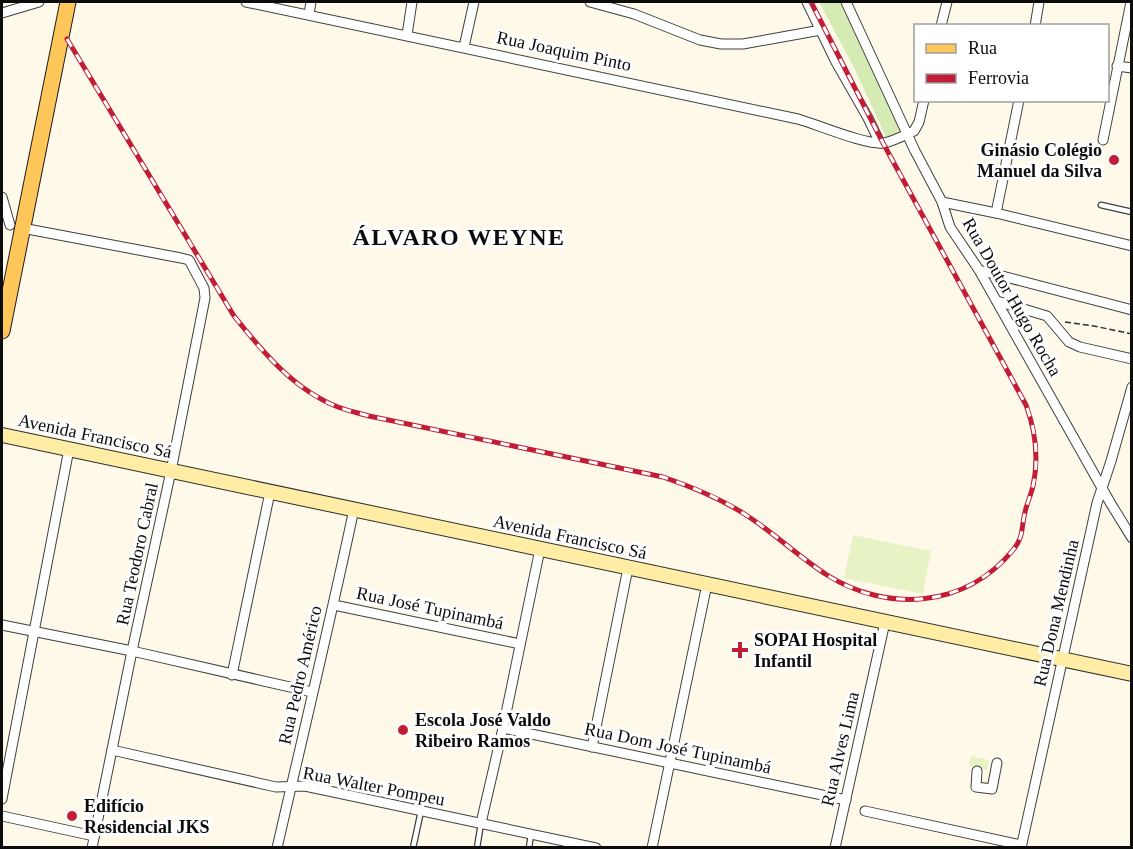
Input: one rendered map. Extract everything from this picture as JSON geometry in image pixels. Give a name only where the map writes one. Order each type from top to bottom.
[{"type":"main road","points":[[2,286],[58,2]]},
{"type":"main road","points":[[2,331],[12,226],[68,2]]},
{"type":"main road","name":"Avenida Francisco Sá","points":[[2,435],[1131,674]]},
{"type":"street","points":[[2,13],[39,2]]},
{"type":"street","name":"Rua Joaquim Pinto","points":[[246,2],[266,4],[798,119],[853,138],[877,142]]},
{"type":"street","points":[[309,14],[311,2]]},
{"type":"street","points":[[407,35],[412,2]]},
{"type":"street","points":[[464,47],[474,2]]},
{"type":"street","points":[[590,2],[634,14],[700,40],[721,44],[743,44],[820,30]]},
{"type":"street","points":[[807,2],[836,62],[868,118],[877,142],[897,139],[915,131],[924,102]]},
{"type":"street","name":"Rua Doutor Hugo Rocha","points":[[846,2],[907,135],[942,202],[950,227],[979,270],[1131,538]]},
{"type":"street","points":[[942,24],[947,2]]},
{"type":"street","points":[[1035,24],[1039,2]]},
{"type":"street","points":[[1103,140],[1131,2]]},
{"type":"street","points":[[1117,66],[1131,68]]},
{"type":"street","points":[[996,213],[1019,102]]},
{"type":"street","points":[[2,197],[12,226]]},
{"type":"street","points":[[942,202],[1131,246]]},
{"type":"street","name":"Rua Teodoro Cabral","points":[[12,226],[189,260],[204,288],[206,298],[92,848]]},
{"type":"street","points":[[979,270],[1131,310]]},
{"type":"street","points":[[997,301],[1043,314],[1052,320],[1069,342],[1080,347],[1131,359]]},
{"type":"street","name":"Rua Dona Mendinha","points":[[1021,846],[1095,513],[1131,387]]},
{"type":"street","points":[[2,799],[69,449]]},
{"type":"street","points":[[232,675],[270,492]]},
{"type":"street","name":"Rua Pedro Américo","points":[[277,848],[354,509]]},
{"type":"street","points":[[481,824],[504,728],[540,549]]},
{"type":"street","points":[[592,747],[628,568]]},
{"type":"street","points":[[652,848],[707,584]]},
{"type":"street","name":"Rua José Tupinambá","points":[[334,605],[520,644]]},
{"type":"street","name":"Rua Alves Lima","points":[[835,848],[885,621]]},
{"type":"street","points":[[2,625],[132,651],[312,692]]},
{"type":"street","name":"Rua Dom José Tupinambá","points":[[504,728],[846,800]]},
{"type":"street","name":"Rua Walter Pompeu","points":[[112,750],[276,787],[305,786],[596,848]]},
{"type":"street","points":[[977,771],[976,786],[992,789],[997,764]]},
{"type":"street","points":[[866,811],[1021,846]]},
{"type":"street","points":[[2,816],[94,836]]},
{"type":"lane","points":[[1101,205],[1131,212]]},
{"type":"lane","points":[[413,848],[421,811]]},
{"type":"lane","points":[[477,848],[481,824]]},
{"type":"lane","points":[[529,848],[531,834]]},
{"type":"path","points":[[1052,320],[1131,334]]},
{"type":"green space","points":[[819,2],[840,2],[901,131],[886,137],[855,70]]},
{"type":"green space","points":[[853,535],[931,551],[923,594],[844,578]]},
{"type":"green space","points":[[971,756],[989,760],[987,770],[969,766]]},
{"type":"railway","points":[[67,39],[234,316],[268,356],[307,391],[338,407],[369,416],[663,477],[726,503],[767,529],[827,575],[850,587],[875,595],[900,599],[925,598],[949,593],[973,584],[994,569],[1019,541],[1035,476],[1036,445],[1032,425],[1026,405],[883,143],[811,2]]},
{"type":"place","name":"Ginásio Colégio Manuel da Silva","points":[[1114,160]]},
{"type":"place","name":"SOPAI Hospital Infantil","points":[[740,650]]},
{"type":"place","name":"Escola José Valdo Ribeiro Ramos","points":[[403,730]]},
{"type":"place","name":"Edifício Residencial JKS","points":[[72,816]]},
{"type":"district","name":"ÁLVARO WEYNE","points":[[459,237]]}]
